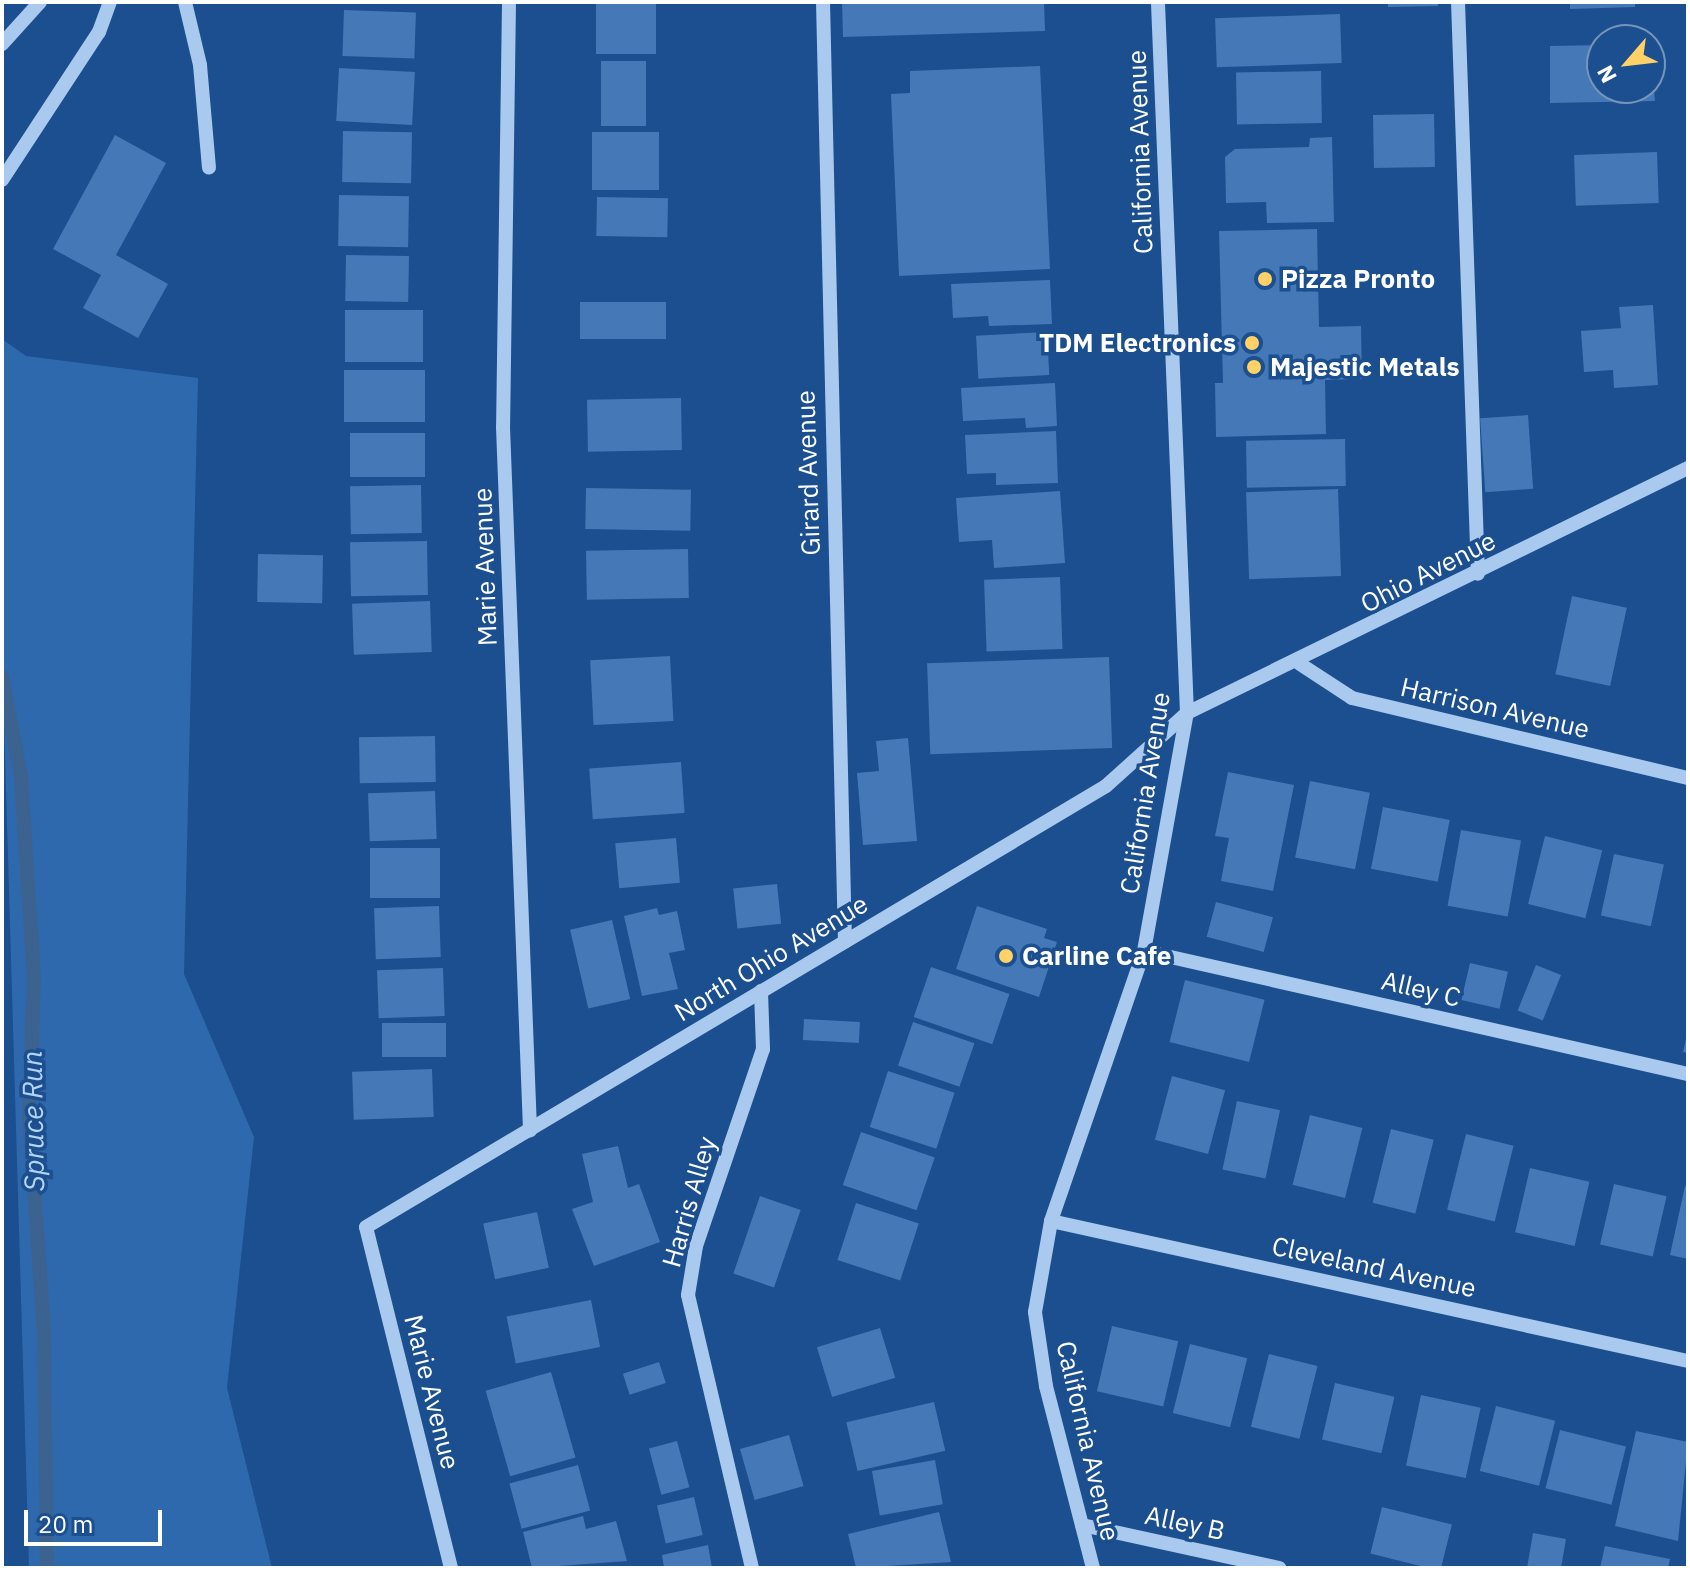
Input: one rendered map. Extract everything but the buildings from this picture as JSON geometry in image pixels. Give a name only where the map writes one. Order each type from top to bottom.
[{"type":"street","points":[[2,44],[40,2]]},
{"type":"street","points":[[2,180],[99,32],[110,2]]},
{"type":"street","points":[[185,2],[200,65],[209,168]]},
{"type":"street","name":"Marie Avenue","points":[[509,2],[503,427],[530,1130]]},
{"type":"street","name":"Girard Avenue","points":[[823,2],[845,942]]},
{"type":"street","name":"California Avenue","points":[[1093,1568],[1035,1312],[1051,1221],[1144,951],[1187,713],[1158,2]]},
{"type":"street","points":[[1458,2],[1478,574]]},
{"type":"street","name":"Ohio Avenue","points":[[1187,713],[1300,664],[1688,468]]},
{"type":"street","name":"Harrison Avenue","points":[[1300,664],[1352,698],[1688,778]]},
{"type":"street","name":"North Ohio Avenue","points":[[366,1227],[1106,786],[1187,713]]},
{"type":"street","name":"Alley C","points":[[1144,951],[1688,1074]]},
{"type":"street","name":"Harris Alley","points":[[752,1568],[688,1295],[696,1246],[763,1049],[761,991]]},
{"type":"street","name":"Cleveland Avenue","points":[[1051,1221],[1688,1361]]},
{"type":"street","name":"Marie Avenue","points":[[366,1227],[451,1568]]},
{"type":"street","name":"Alley B","points":[[1082,1525],[1279,1568]]},
{"type":"shaded area","points":[[2,339],[26,356],[198,378],[184,974],[254,1137],[227,1388],[272,1568],[29,1568],[2,654]]},
{"type":"waterway","name":"Spruce Run","points":[[2,676],[21,777],[34,977],[29,1117],[44,1330],[47,1568]]},
{"type":"place","name":"Pizza Pronto","points":[[1265,279]]},
{"type":"place","name":"TDM Electronics","points":[[1252,343]]},
{"type":"place","name":"Majestic Metals","points":[[1254,367]]},
{"type":"place","name":"Carline Cafe","points":[[1006,956]]}]
